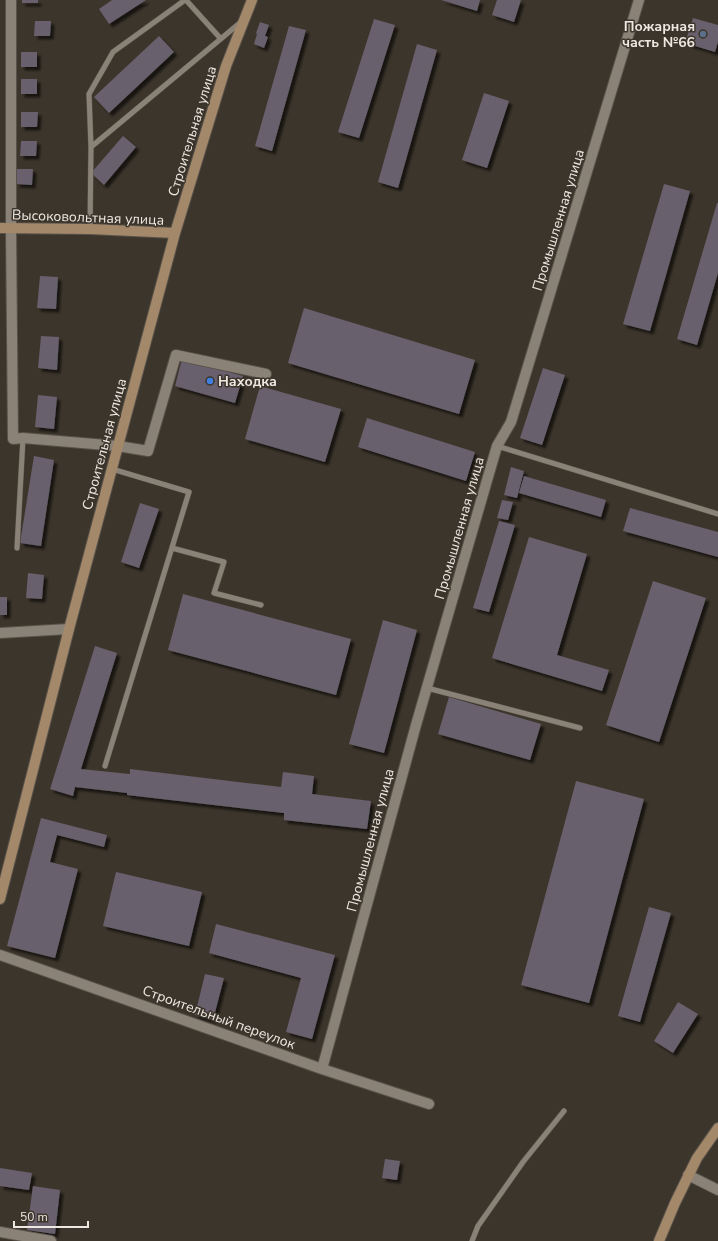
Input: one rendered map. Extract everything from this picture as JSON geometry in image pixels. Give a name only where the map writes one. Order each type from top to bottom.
[{"type":"main road","name":"Строительная улица","points":[[0,899],[69,629],[175,233],[226,66],[252,0]]},
{"type":"main road","name":"Высоковольтная улица","points":[[0,228],[90,229],[175,233]]},
{"type":"main road","points":[[659,1241],[688,1175],[697,1158],[718,1128]]},
{"type":"street","points":[[11,0],[10,229],[13,439],[23,438],[118,446],[148,451],[176,355],[266,374]]},
{"type":"street","name":"Промышленная улица","points":[[322,1069],[427,688],[497,446],[511,422],[639,0]]},
{"type":"street","points":[[0,633],[69,629]]},
{"type":"street","name":"Строительный переулок","points":[[0,954],[322,1069],[429,1104]]},
{"type":"street","points":[[688,1175],[718,1190]]},
{"type":"street","points":[[0,1232],[52,1241]]},
{"type":"lane","points":[[90,229],[91,147],[89,94],[113,52],[186,0],[221,39]]},
{"type":"lane","points":[[91,147],[244,19]]},
{"type":"lane","points":[[17,548],[23,438]]},
{"type":"lane","points":[[497,446],[718,514]]},
{"type":"lane","points":[[105,766],[189,492],[112,469]]},
{"type":"lane","points":[[172,548],[224,562],[214,593],[261,605]]},
{"type":"lane","points":[[427,688],[580,728]]},
{"type":"lane","points":[[472,1241],[482,1220],[523,1162],[564,1110]]},
{"type":"building","points":[[22,0],[38,0],[38,3],[22,3]]},
{"type":"building","points":[[112,0],[146,0],[109,24],[99,9]]},
{"type":"building","points":[[441,0],[480,0],[477,11]]},
{"type":"building","points":[[497,0],[521,0],[514,22],[492,15]]},
{"type":"building","name":"Пожарная часть №66","points":[[693,18],[718,25],[718,42],[715,52],[685,43]]},
{"type":"building","points":[[374,19],[395,25],[359,138],[338,132]]},
{"type":"building","points":[[35,21],[51,21],[50,36],[34,36]]},
{"type":"building","points":[[260,22],[269,25],[265,36],[268,37],[264,48],[254,44]]},
{"type":"building","points":[[289,26],[306,30],[272,151],[255,146]]},
{"type":"building","points":[[159,36],[174,52],[109,113],[94,97]]},
{"type":"building","points":[[417,44],[437,50],[398,188],[378,182]]},
{"type":"building","points":[[21,52],[37,52],[37,67],[21,67]]},
{"type":"building","points":[[21,79],[37,79],[37,94],[21,94]]},
{"type":"building","points":[[484,93],[509,101],[487,168],[462,160]]},
{"type":"building","points":[[21,112],[38,112],[37,127],[21,127]]},
{"type":"building","points":[[123,136],[136,147],[104,185],[91,173]]},
{"type":"building","points":[[21,141],[37,141],[36,156],[20,156]]},
{"type":"building","points":[[17,169],[33,169],[32,185],[16,184]]},
{"type":"building","points":[[664,184],[690,191],[650,331],[623,324]]},
{"type":"building","points":[[717,203],[718,273],[697,345],[677,339]]},
{"type":"building","points":[[40,276],[58,277],[56,309],[37,308]]},
{"type":"building","points":[[304,308],[475,360],[459,414],[288,363]]},
{"type":"building","points":[[41,336],[59,337],[57,370],[38,368]]},
{"type":"building","points":[[182,359],[243,376],[235,403],[175,386]]},
{"type":"building","points":[[543,368],[565,375],[542,445],[520,438]]},
{"type":"building","points":[[260,386],[341,409],[325,462],[245,439]]},
{"type":"building","points":[[38,395],[57,397],[54,429],[35,427]]},
{"type":"building","points":[[367,418],[475,452],[466,481],[358,447]]},
{"type":"building","points":[[34,456],[54,460],[41,546],[20,543]]},
{"type":"building","points":[[511,467],[524,471],[517,498],[504,495]]},
{"type":"building","points":[[524,476],[606,500],[601,517],[519,493]]},
{"type":"building","points":[[502,500],[513,502],[508,520],[497,518]]},
{"type":"building","points":[[140,503],[159,509],[139,568],[121,562]]},
{"type":"building","points":[[630,508],[718,532],[718,557],[623,531]]},
{"type":"building","points":[[499,521],[515,525],[489,612],[473,608]]},
{"type":"building","points":[[529,537],[587,554],[557,655],[609,670],[602,691],[492,658]]},
{"type":"building","points":[[28,573],[44,575],[42,599],[26,598]]},
{"type":"building","points":[[653,581],[706,598],[659,742],[606,725]]},
{"type":"building","points":[[183,594],[351,639],[336,695],[168,650]]},
{"type":"building","points":[[0,597],[7,597],[7,615],[0,615]]},
{"type":"building","points":[[383,620],[417,630],[384,753],[349,744]]},
{"type":"building","points":[[95,646],[117,653],[81,769],[130,774],[130,769],[281,787],[283,772],[314,776],[312,794],[371,801],[367,829],[284,820],[284,813],[127,795],[127,793],[75,787],[73,796],[50,789]]},
{"type":"building","points":[[449,697],[541,724],[530,760],[438,734]]},
{"type":"building","points":[[576,781],[644,799],[589,1003],[521,985]]},
{"type":"building","points":[[41,818],[107,835],[104,847],[57,835],[50,862],[78,869],[55,958],[7,946]]},
{"type":"building","points":[[116,872],[202,892],[189,946],[103,926]]},
{"type":"building","points":[[649,907],[671,913],[640,1022],[618,1016]]},
{"type":"building","points":[[216,924],[335,955],[312,1039],[286,1032],[301,978],[209,953]]},
{"type":"building","points":[[205,974],[224,978],[213,1020],[195,1015]]},
{"type":"building","points":[[678,1002],[698,1014],[673,1053],[654,1041]]},
{"type":"building","points":[[385,1159],[400,1161],[397,1180],[382,1178]]},
{"type":"building","points":[[0,1168],[32,1173],[29,1190],[0,1186]]},
{"type":"building","points":[[33,1186],[60,1190],[55,1234],[27,1230]]},
{"type":"place","name":"Пожарная часть №66","points":[[703,34]]},
{"type":"place","name":"Находка","points":[[210,381]]}]
